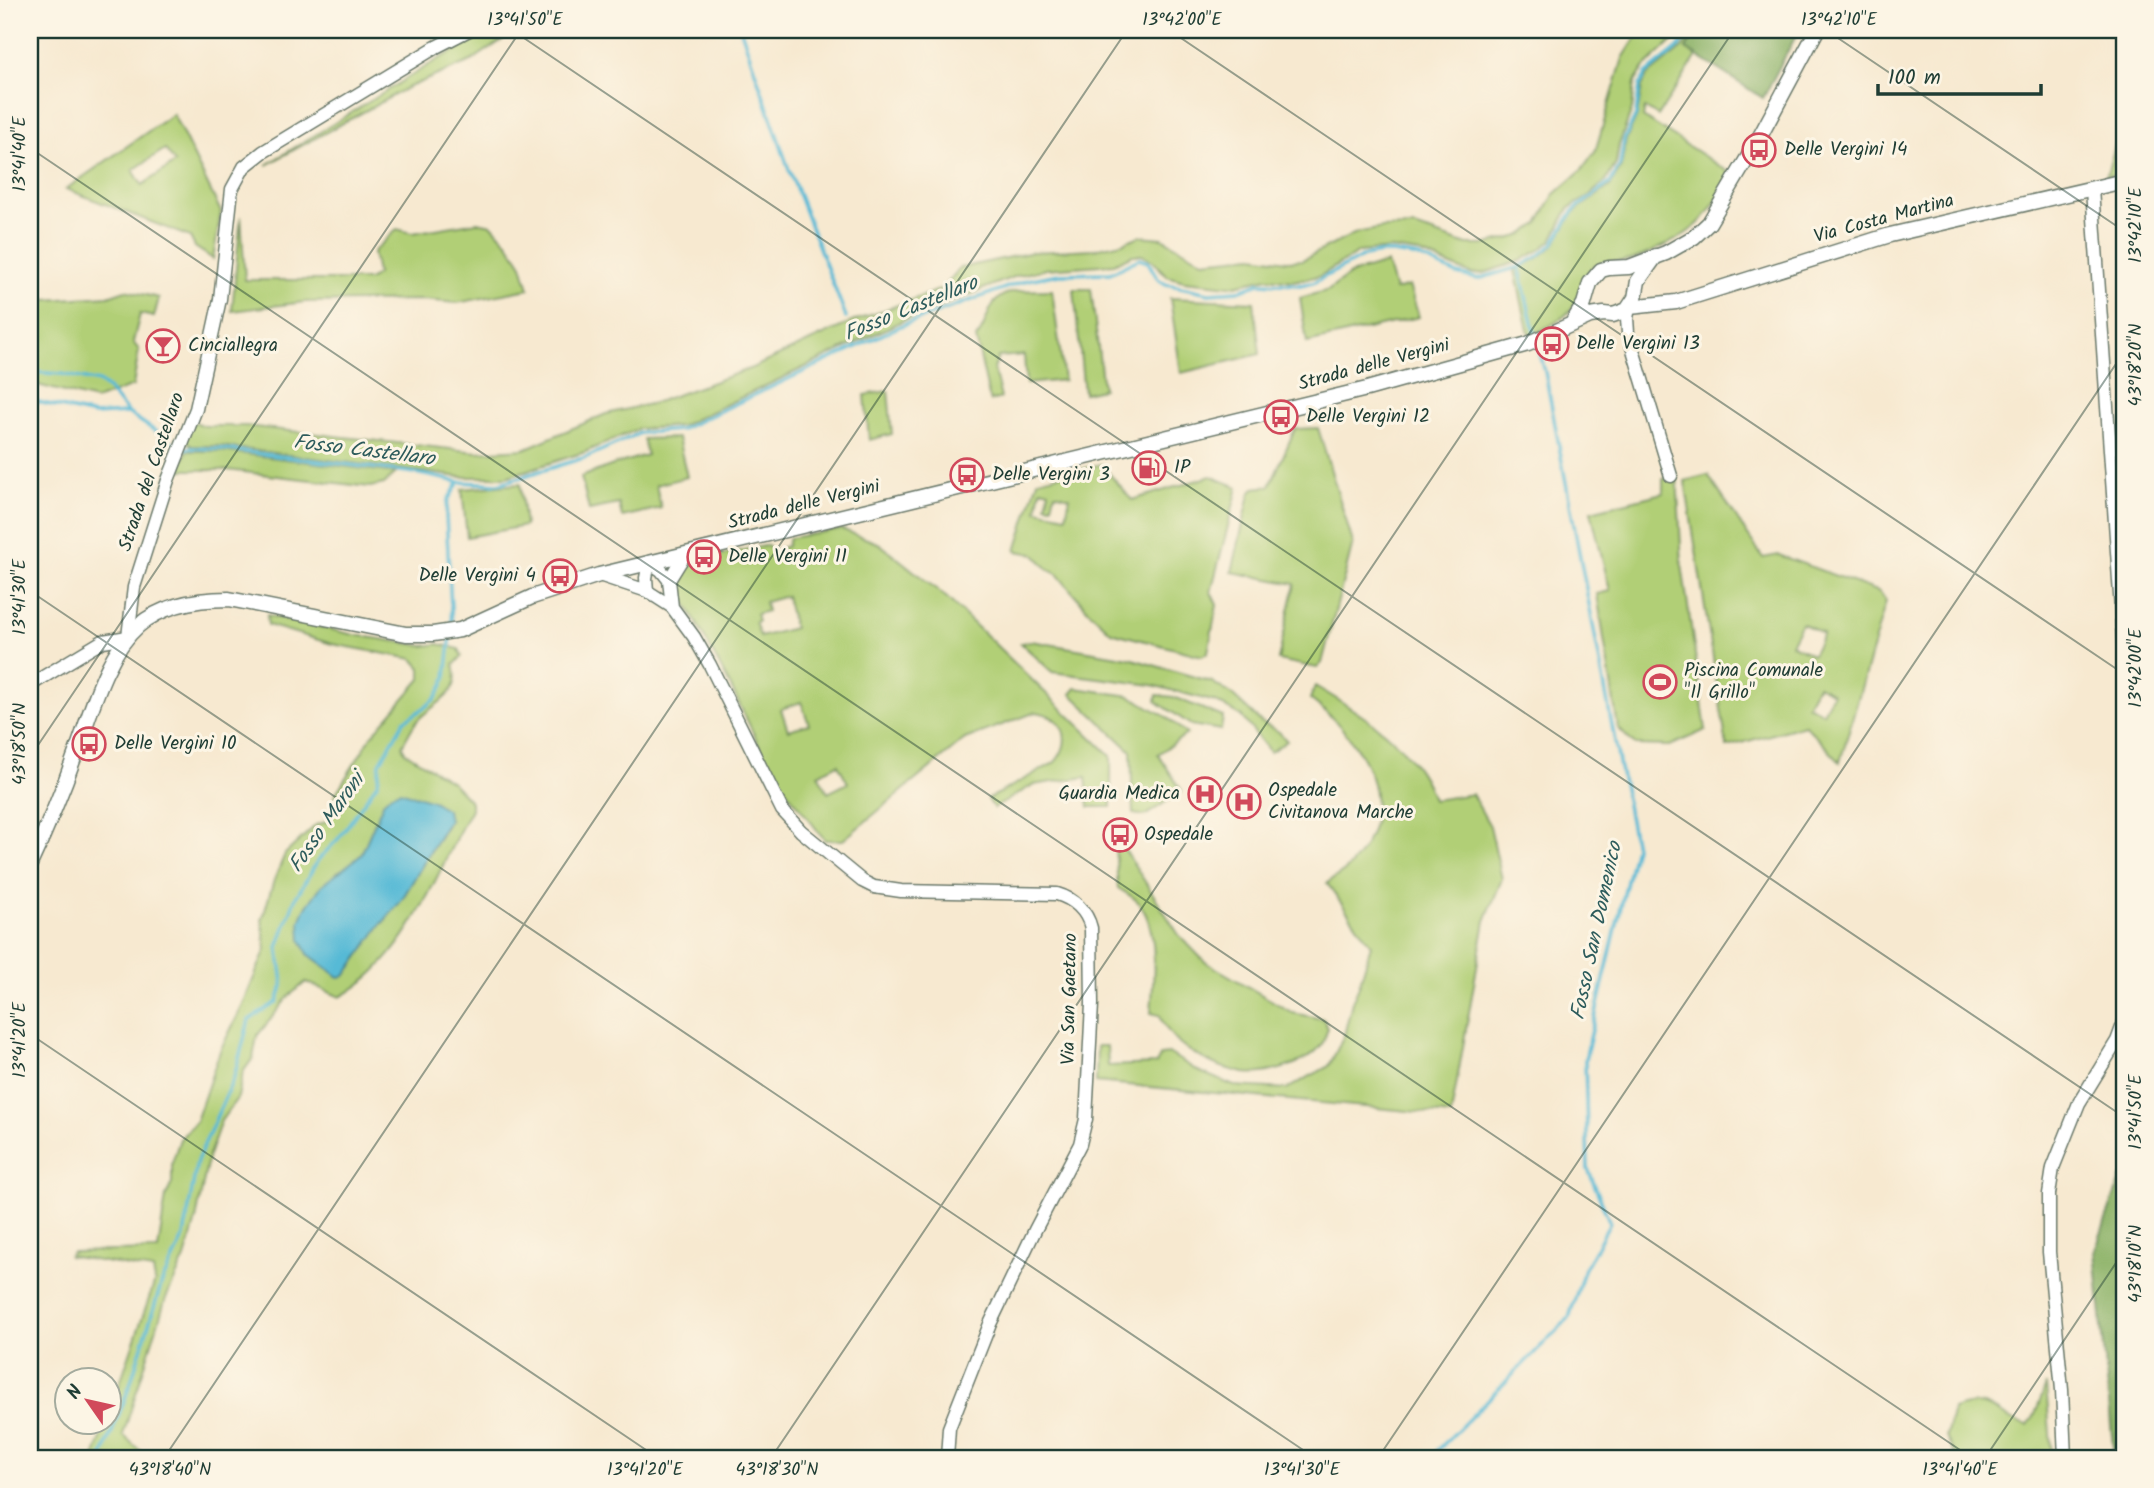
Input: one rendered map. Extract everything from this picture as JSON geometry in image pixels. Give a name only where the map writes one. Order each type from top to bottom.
[{"type":"main road","points":[[1573,322],[1584,304],[1594,276],[1601,270],[1620,269],[1656,256],[1694,237],[1709,223],[1757,142],[1817,30]]},
{"type":"main road","name":"Via Costa Martina","points":[[1630,307],[1676,302],[1890,235],[2124,181]]},
{"type":"main road","points":[[1630,307],[1642,274],[1656,256]]},
{"type":"main road","points":[[1620,269],[1631,276],[1636,289],[1657,304]]},
{"type":"main road","points":[[1588,291],[1593,306],[1607,314]]},
{"type":"main road","name":"Strada delle Vergini","points":[[30,864],[58,802],[110,663],[138,626],[172,608],[208,599],[247,601],[406,634],[460,630],[532,597],[599,575],[1367,389],[1535,341],[1573,322],[1607,314],[1620,314],[1630,307]]},
{"type":"street","name":"Strada del Castellaro","points":[[128,637],[134,587],[196,409],[220,299],[228,217],[232,189],[237,177],[244,167],[263,152],[436,47],[469,30]]},
{"type":"street","points":[[2092,189],[2124,653]]},
{"type":"street","points":[[1630,307],[1627,318],[1628,332],[1671,476]]},
{"type":"street","points":[[1607,314],[1623,324],[1628,332]]},
{"type":"street","points":[[647,591],[649,562],[669,580],[685,554]]},
{"type":"street","name":"Via San Gaetano","points":[[599,575],[647,591],[672,607],[710,665],[782,810],[801,831],[862,881],[874,887],[901,891],[1061,895],[1079,907],[1090,924],[1092,1004],[1086,1119],[1080,1144],[990,1324],[949,1428],[947,1458]]},
{"type":"street","name":"Via San Gaetano","points":[[669,580],[672,607]]},
{"type":"street","points":[[30,685],[103,641],[128,637]]},
{"type":"street","points":[[2065,1458],[2062,1390],[2049,1252],[2049,1194],[2053,1168],[2078,1103],[2117,1041],[2124,1022]]},
{"type":"green space","points":[[494,30],[517,30],[471,61],[407,88],[266,165],[440,58]]},
{"type":"green space","points":[[1641,30],[1684,30],[1644,68],[1635,82],[1632,109],[1619,145],[1616,164],[1605,182],[1569,208],[1552,240],[1541,249],[1520,261],[1484,273],[1471,274],[1420,253],[1392,249],[1359,252],[1320,276],[1293,281],[1268,278],[1230,286],[1184,281],[1167,276],[1153,261],[1142,255],[1132,255],[1114,264],[1045,269],[1016,276],[902,321],[681,426],[638,429],[585,452],[506,477],[461,477],[220,446],[192,446],[185,440],[192,421],[205,426],[246,426],[477,452],[524,449],[606,414],[654,403],[752,368],[854,321],[942,289],[960,268],[1033,252],[1094,249],[1140,236],[1162,238],[1203,261],[1253,256],[1287,261],[1302,260],[1356,233],[1383,228],[1415,227],[1467,245],[1483,245],[1520,236],[1538,224],[1554,195],[1581,171],[1595,152],[1623,58]]},
{"type":"green space","points":[[1697,30],[1686,49],[1697,56],[1658,116],[1645,108],[1643,117],[1732,174],[1709,212],[1692,229],[1668,244],[1634,259],[1608,261],[1593,267],[1584,278],[1577,300],[1569,312],[1531,335],[1515,270],[1538,258],[1553,246],[1574,212],[1610,186],[1621,167],[1626,140],[1637,116],[1642,86],[1647,76],[1682,48]]},
{"type":"green space","points":[[1697,30],[1799,30],[1763,98],[1686,49]]},
{"type":"green space","points":[[173,114],[221,212],[213,259],[195,247],[190,237],[66,189]],"holes":[[[165,149],[175,163],[142,185],[133,170]]]},
{"type":"green space","points":[[2124,116],[2124,172],[2106,177]]},
{"type":"green space","points":[[241,216],[245,280],[369,280],[377,274],[373,252],[397,229],[412,233],[477,222],[492,225],[508,243],[522,265],[529,289],[457,303],[423,300],[305,302],[232,311]]},
{"type":"green space","points":[[1387,263],[1395,290],[1409,286],[1419,317],[1307,343],[1300,298],[1329,290],[1350,274]]},
{"type":"green space","points":[[1074,289],[1091,289],[1103,389],[1084,393]]},
{"type":"green space","points":[[125,290],[159,298],[154,317],[140,314],[133,342],[139,350],[133,386],[95,400],[30,383],[30,301],[108,296]]},
{"type":"green space","points":[[1052,290],[1064,380],[1026,384],[1024,355],[998,357],[994,369],[1001,398],[990,401],[976,338],[991,308],[1002,296],[1009,293]]},
{"type":"green space","points":[[1170,298],[1254,302],[1260,354],[1181,373]]},
{"type":"green space","points":[[888,391],[892,434],[869,440],[865,395]]},
{"type":"green space","points":[[1318,428],[1353,543],[1322,663],[1317,668],[1278,660],[1295,584],[1232,572],[1250,494],[1254,488],[1270,486],[1295,429]]},
{"type":"green space","points":[[678,438],[687,477],[656,485],[661,508],[622,517],[619,504],[589,510],[581,477],[647,455],[643,439]]},
{"type":"green space","points":[[187,451],[221,451],[396,473],[384,484],[370,487],[227,470],[179,470]]},
{"type":"green space","points":[[1101,464],[1132,500],[1211,476],[1238,487],[1211,592],[1217,605],[1208,652],[1202,656],[1111,632],[1057,574],[1049,570],[1034,554],[1016,551],[1038,480]],"holes":[[[1041,489],[1049,491],[1046,505],[1052,506],[1055,493],[1070,497],[1066,516],[1037,510]]]},
{"type":"green space","points":[[1677,475],[1682,565],[1706,730],[1670,746],[1635,745],[1618,728],[1597,594],[1610,591],[1591,511],[1663,493],[1663,479]]},
{"type":"green space","points":[[1708,475],[1763,558],[1779,555],[1880,592],[1886,601],[1840,762],[1805,725],[1727,747],[1685,481]],"holes":[[[1802,623],[1823,634],[1812,655],[1791,644]],[[1818,685],[1833,693],[1823,713],[1807,705]]]},
{"type":"green space","points":[[520,484],[525,526],[467,537],[462,489]]},
{"type":"green space","points":[[841,529],[880,544],[946,597],[1111,756],[1111,807],[1089,807],[1086,777],[1033,785],[994,808],[988,799],[1054,763],[1064,747],[1065,739],[1060,724],[1046,714],[1036,712],[965,739],[843,840],[825,840],[772,772],[731,687],[676,584],[681,573],[697,560],[768,545],[772,551],[787,546],[789,538]],"holes":[[[786,596],[794,628],[760,637],[755,622],[758,621],[756,614],[767,611],[765,602]],[[801,702],[809,724],[788,730],[781,709]],[[838,764],[848,783],[828,793],[818,774]]]},
{"type":"green space","points":[[267,615],[355,635],[424,646],[439,644],[459,649],[462,656],[454,665],[456,676],[451,691],[417,721],[402,746],[405,752],[452,782],[471,802],[471,809],[418,913],[384,961],[364,981],[340,997],[306,982],[289,996],[257,1036],[253,1058],[243,1072],[238,1097],[221,1121],[208,1158],[196,1220],[185,1258],[166,1298],[123,1435],[148,1458],[94,1458],[102,1436],[122,1436],[122,1377],[155,1281],[153,1270],[69,1256],[72,1252],[158,1250],[166,1196],[172,1183],[172,1163],[180,1139],[196,1121],[220,1051],[266,949],[262,920],[285,854],[316,825],[329,821],[335,795],[373,734],[421,679],[421,668],[413,659],[332,644],[268,625]],"holes":[[[384,802],[449,821],[401,901],[345,976],[308,954],[337,872],[350,866],[361,855]]]},
{"type":"green space","points":[[1031,641],[1129,658],[1212,682],[1232,695],[1261,722],[1279,732],[1287,741],[1270,752],[1241,716],[1216,702],[1152,685],[1052,672],[1021,643]]},
{"type":"green space","points":[[1315,686],[1368,720],[1401,748],[1425,781],[1433,800],[1472,794],[1490,826],[1502,879],[1485,921],[1451,1115],[1096,1082],[1097,1046],[1107,1046],[1108,1066],[1156,1064],[1161,1055],[1170,1054],[1198,1071],[1234,1086],[1287,1089],[1329,1066],[1344,1036],[1371,945],[1327,883],[1349,867],[1366,845],[1374,822],[1376,799],[1371,776],[1361,755],[1347,734],[1310,699]]},
{"type":"green space","points":[[1076,688],[1130,696],[1165,716],[1187,734],[1158,754],[1182,791],[1145,816],[1133,814],[1131,751],[1071,694]]},
{"type":"green space","points":[[1157,695],[1173,697],[1223,717],[1221,730],[1191,725],[1156,701]]},
{"type":"green space","points":[[1114,833],[1179,935],[1204,961],[1293,1013],[1323,1019],[1328,1028],[1316,1051],[1284,1068],[1260,1073],[1239,1072],[1203,1059],[1172,1036],[1160,1015],[1151,1013],[1153,939],[1145,912],[1137,901],[1118,888]]},
{"type":"green space","points":[[2124,1175],[2124,1458],[2114,1458],[2095,1251]]},
{"type":"green space","points":[[2046,1385],[2052,1458],[1957,1458],[1946,1437],[1953,1409],[1978,1404],[2028,1425],[2034,1417]]},
{"type":"water","points":[[400,791],[433,801],[447,810],[449,820],[401,901],[345,976],[339,977],[308,954],[301,940],[300,922],[305,909],[322,885],[361,855],[384,801],[391,794]]},
{"type":"waterway","points":[[741,30],[789,170],[846,317]]},
{"type":"waterway","name":"Fosso Castellaro","points":[[185,448],[222,449],[415,473],[459,482],[498,484],[587,457],[640,433],[680,430],[903,325],[1027,280],[1059,274],[1110,273],[1139,259],[1148,262],[1158,279],[1166,284],[1209,293],[1238,291],[1259,283],[1313,283],[1364,256],[1380,253],[1419,257],[1457,274],[1478,279],[1519,267],[1537,257],[1553,244],[1574,210],[1610,183],[1620,165],[1624,140],[1636,115],[1640,85],[1646,74],[1678,48],[1692,30]]},
{"type":"waterway","name":"Fosso San Domenico","points":[[1519,267],[1535,335]]},
{"type":"waterway","name":"Fosso San Domenico","points":[[1430,1458],[1569,1318],[1584,1270],[1610,1223],[1588,1169],[1585,1060],[1635,847],[1545,372],[1537,343]]},
{"type":"waterway","name":"Fosso Castellaro","points":[[30,372],[62,374],[99,382],[128,413],[178,446]]},
{"type":"waterway","points":[[30,400],[94,415],[127,413]]},
{"type":"waterway","name":"Fosso Maroni","points":[[452,626],[446,515],[448,500],[459,482]]},
{"type":"waterway","name":"Fosso Maroni","points":[[102,1458],[129,1388],[162,1282],[184,1236],[197,1161],[234,1077],[249,1020],[277,1002],[283,983],[278,947],[295,899],[318,860],[339,838],[378,782],[380,763],[404,721],[436,698],[446,677],[451,634]]},
{"type":"place","name":"Delle Vergini 14","points":[[1759,150]]},
{"type":"place","name":"Delle Vergini 13","points":[[1552,344]]},
{"type":"place","name":"Cinciallegra","points":[[163,346]]},
{"type":"place","name":"Delle Vergini 12","points":[[1281,417]]},
{"type":"place","name":"IP","points":[[1149,468]]},
{"type":"place","name":"Delle Vergini 3","points":[[967,475]]},
{"type":"place","name":"Delle Vergini 11","points":[[704,557]]},
{"type":"place","name":"Delle Vergini 4","points":[[560,576]]},
{"type":"place","name":"Piscina Comunale \"Il Grillo\"","points":[[1660,682]]},
{"type":"place","name":"Delle Vergini 10","points":[[89,744]]},
{"type":"place","name":"Guardia Medica","points":[[1205,794]]},
{"type":"place","name":"Ospedale Civitanova Marche","points":[[1244,802]]},
{"type":"place","name":"Ospedale","points":[[1120,835]]}]
